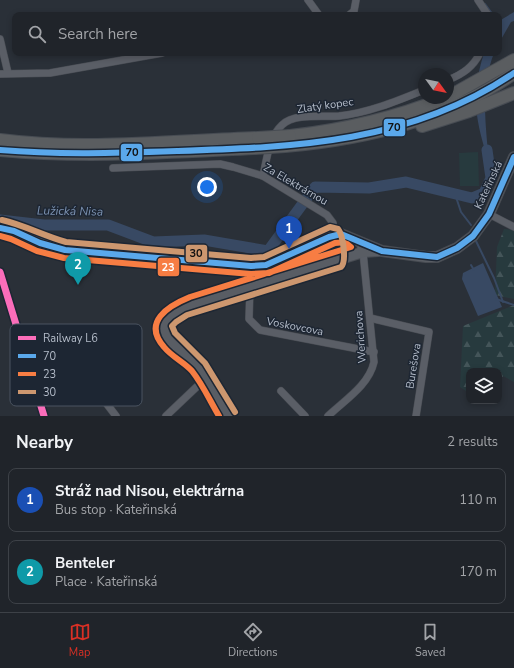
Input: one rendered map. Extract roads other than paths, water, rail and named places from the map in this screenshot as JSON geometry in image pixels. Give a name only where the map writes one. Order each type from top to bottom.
[{"type":"highway","points":[[454,94],[510,70]]},
{"type":"highway","points":[[369,134],[415,121],[470,98],[510,70]]},
{"type":"highway","points":[[0,150],[53,154],[89,154],[288,141],[410,130],[510,96]]},
{"type":"highway","points":[[288,141],[351,128],[415,110],[430,104]]},
{"type":"highway","points":[[0,140],[96,144],[256,143]]},
{"type":"street","points":[[308,0],[317,12]]},
{"type":"street","points":[[353,12],[356,0]]},
{"type":"street","points":[[478,0],[486,12]]},
{"type":"street","points":[[0,39],[8,73]]},
{"type":"street","points":[[0,74],[50,73],[145,56]]},
{"type":"street","points":[[454,78],[460,76],[474,64],[478,56]]},
{"type":"street","name":"Zlatý kopec","points":[[263,176],[273,136],[283,124],[303,117],[340,116],[388,104],[418,92]]},
{"type":"street","name":"Kateřinská","points":[[333,235],[341,234],[382,251],[426,257],[438,257],[458,248],[474,236],[489,214],[514,157]]},
{"type":"street","name":"Za Elektrárnou","points":[[113,168],[220,164],[263,176],[317,208],[333,223],[333,235]]},
{"type":"street","points":[[489,214],[514,227]]},
{"type":"street","points":[[0,228],[14,230],[40,243],[66,250],[251,266],[266,265],[333,235],[337,260]]},
{"type":"street","name":"Werichova","points":[[328,416],[365,382],[372,372],[374,362],[364,252],[358,241]]},
{"type":"street","points":[[228,416],[206,378],[194,361],[167,338],[164,329],[167,320],[174,312],[364,252],[382,251]]},
{"type":"street","name":"Voskovcova","points":[[250,287],[249,319],[260,330],[374,352]]},
{"type":"street","name":"Burešova","points":[[370,318],[429,332],[416,416]]},
{"type":"street","points":[[166,416],[206,378]]},
{"type":"street","points":[[281,391],[305,416]]},
{"type":"street","points":[[108,406],[116,416]]},
{"type":"water","points":[[514,12],[514,21],[511,22],[502,38],[502,19]]},
{"type":"water","points":[[483,56],[493,56],[485,94],[489,163],[476,109],[477,83]]},
{"type":"water","points":[[483,263],[502,307],[478,316],[462,279],[463,273]]},
{"type":"waterway","points":[[485,4],[491,12]]},
{"type":"waterway","name":"Lužická Nisa","points":[[0,220],[44,225],[108,225],[153,242],[204,240],[268,251],[315,187],[369,188],[406,182],[472,198],[484,193],[491,178],[487,150]]},
{"type":"waterway","points":[[455,194],[461,212],[471,225]]},
{"type":"waterway","points":[[475,239],[494,278],[503,302]]},
{"type":"waterway","points":[[471,265],[474,270]]},
{"type":"waterway","points":[[496,299],[514,305]]},
{"type":"rail line","name":"L6","points":[[0,272],[16,324]]},
{"type":"rail line","name":"L6","points":[[41,406],[44,416]]},
{"type":"place","name":"Stráž nad Nisou, elektrárna","points":[[289,249]]},
{"type":"place","name":"Benteler","points":[[78,285]]}]
